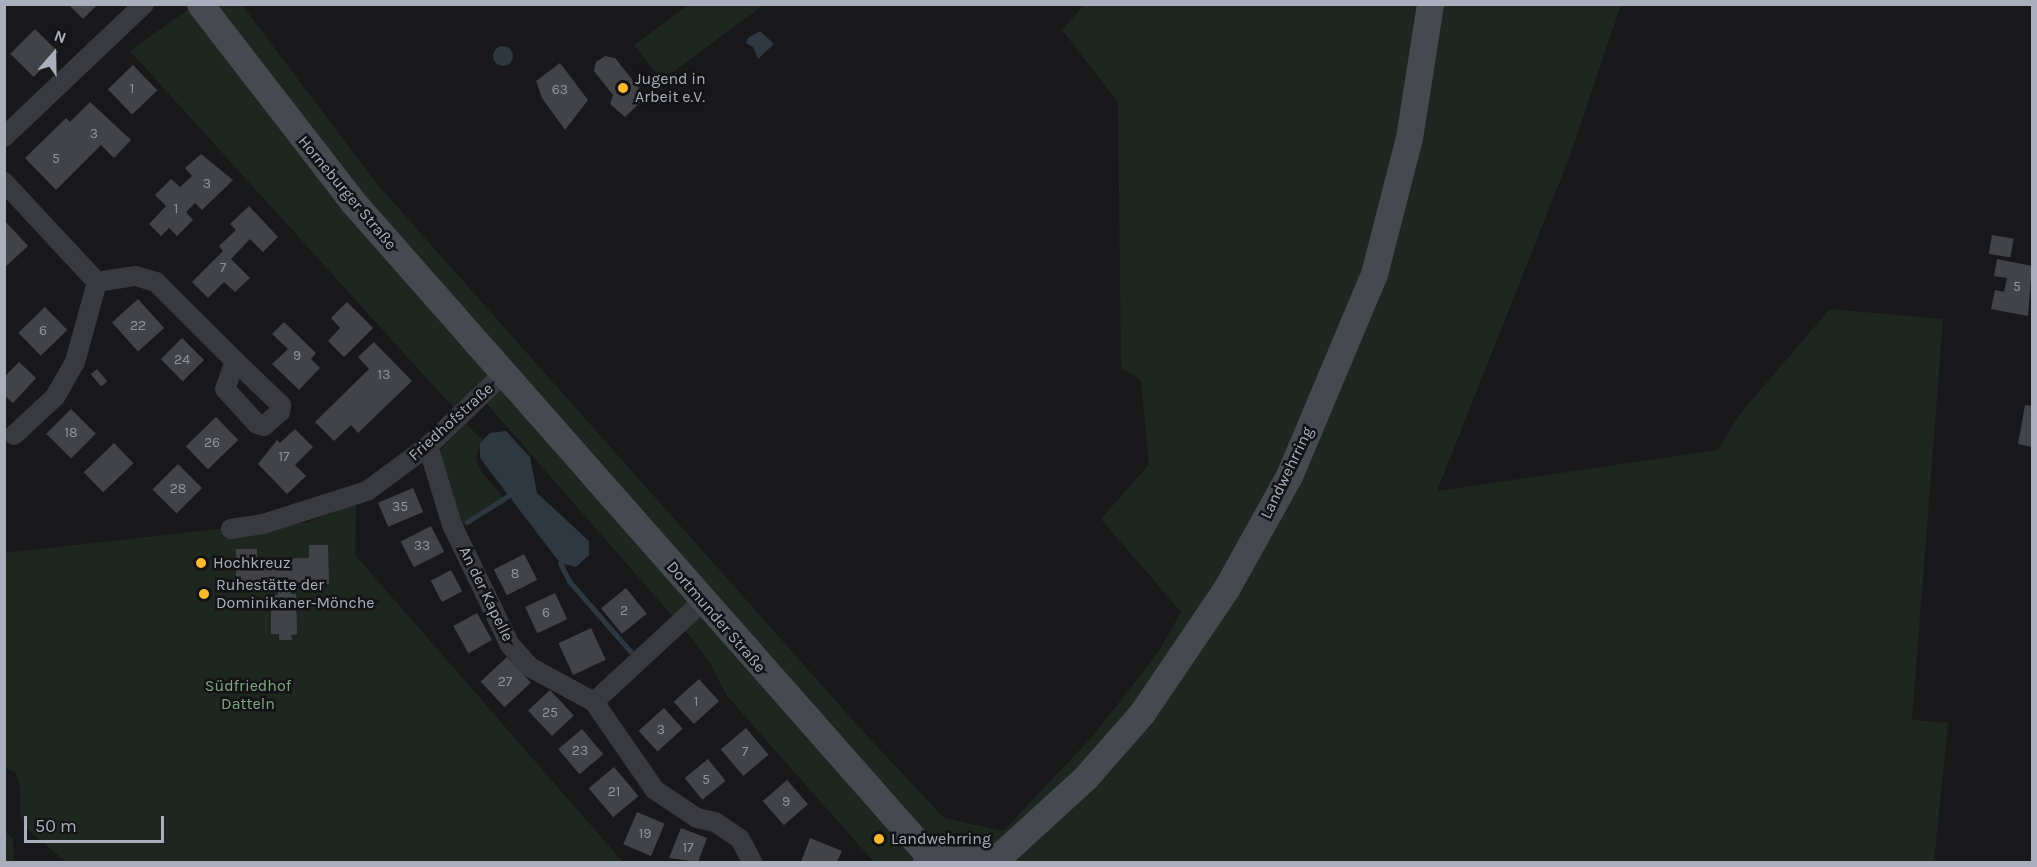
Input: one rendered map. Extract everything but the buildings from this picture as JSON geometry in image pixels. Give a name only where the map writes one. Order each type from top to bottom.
[{"type":"street","points":[[4,136],[144,4]]},
{"type":"street","name":"Horneburger Straße","points":[[200,4],[298,136],[502,375]]},
{"type":"street","name":"Landwehrring","points":[[993,862],[1085,778],[1142,713],[1226,589],[1288,476],[1374,274],[1409,138],[1430,4]]},
{"type":"street","points":[[4,182],[97,282]]},
{"type":"street","points":[[97,282],[136,276],[156,282],[235,361]]},
{"type":"street","points":[[8,435],[55,397],[75,362],[97,282]]},
{"type":"street","name":"Friedhofstraße","points":[[231,529],[284,518],[367,491],[428,446],[502,375]]},
{"type":"street","name":"Dortmunder Straße","points":[[502,375],[928,860]]},
{"type":"street","name":"An der Kapelle","points":[[428,446],[452,525],[510,645],[530,668],[594,702],[655,790],[698,818],[715,822],[740,839],[752,862]]},
{"type":"street","points":[[594,702],[703,602]]},
{"type":"street","points":[[928,860],[955,849],[975,853],[988,862]]},
{"type":"green space","points":[[759,4],[761,7],[662,80],[634,45],[689,5]]},
{"type":"green space","points":[[1085,4],[1621,5],[1569,158],[1437,491],[1718,450],[1739,415],[1830,309],[1943,319],[1912,720],[1948,723],[1934,862],[874,862],[727,696],[710,663],[689,635],[480,396],[460,415],[130,51],[193,6],[242,5],[376,183],[858,726],[944,818],[1003,831],[1093,736],[1159,651],[1181,612],[1101,519],[1149,464],[1141,381],[1121,367],[1118,102],[1062,30]]},
{"type":"green space","points":[[466,424],[482,439],[476,458],[480,470],[507,502],[461,526],[437,453]]},
{"type":"green space","name":"Südfriedhof Datteln","points":[[356,504],[355,555],[623,862],[66,862],[26,828],[20,815],[20,786],[15,772],[5,767],[5,553],[263,524],[305,523]]},
{"type":"green space","points":[[4,831],[13,838],[14,862],[5,862]]},
{"type":"shaded area","points":[[760,31],[774,44],[758,59],[753,47],[746,43],[748,38]]},
{"type":"shaded area","points":[[503,46],[510,49],[513,56],[510,63],[503,66],[496,63],[493,56],[496,49]]},
{"type":"shaded area","points":[[506,431],[530,457],[537,493],[589,541],[589,555],[576,567],[560,563],[480,458],[480,443],[490,433]]},
{"type":"waterway","points":[[467,522],[509,495]]},
{"type":"waterway","points":[[560,563],[569,581],[630,651]]},
{"type":"place","name":"Jugend in Arbeit e.V.","points":[[623,88]]},
{"type":"place","name":"Hochkreuz","points":[[201,563]]},
{"type":"place","name":"Ruhestätte der Dominikaner-Mönche","points":[[204,594]]},
{"type":"place","name":"Landwehrring","points":[[879,839]]}]
